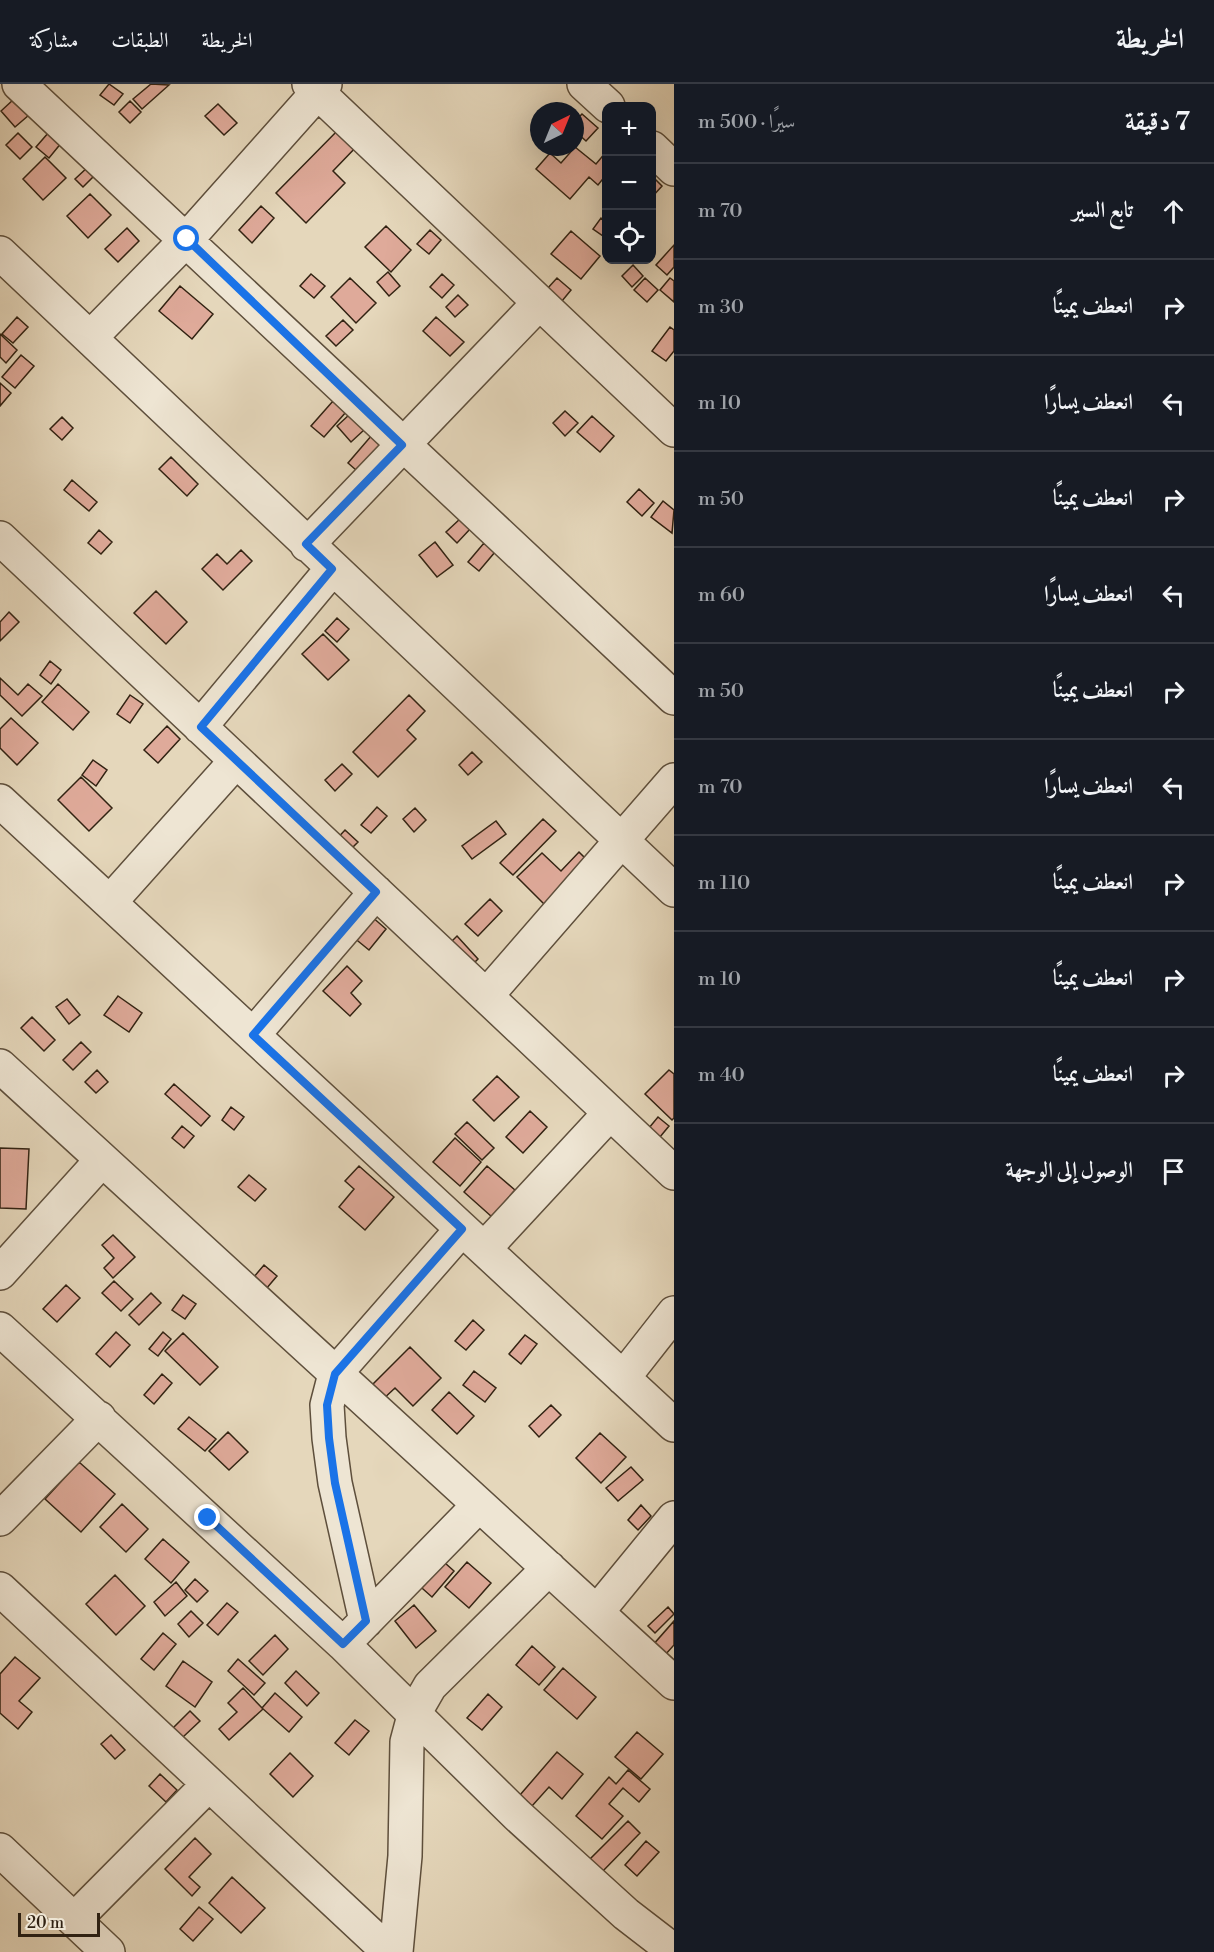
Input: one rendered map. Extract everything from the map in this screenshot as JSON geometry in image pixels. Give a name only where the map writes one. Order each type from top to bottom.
[{"type":"street","points":[[19,84],[187,239],[402,445],[674,698]]},
{"type":"street","points":[[584,84],[604,102]]},
{"type":"street","points":[[90,338],[187,239],[317,87],[539,303],[674,430]]},
{"type":"street","points":[[656,153],[674,169]]},
{"type":"street","points":[[4,267],[90,338],[674,890]]},
{"type":"street","points":[[306,544],[539,303]]},
{"type":"street","points":[[0,538],[674,1172]]},
{"type":"street","points":[[201,727],[332,569]]},
{"type":"street","points":[[110,902],[236,761]]},
{"type":"street","points":[[487,995],[674,780]]},
{"type":"street","points":[[0,801],[674,1425]]},
{"type":"street","points":[[253,1035],[376,892]]},
{"type":"street","points":[[0,1066],[101,1161],[674,1683]]},
{"type":"street","points":[[366,1621],[335,1483],[329,1438],[327,1405],[335,1374],[473,1239],[610,1113]]},
{"type":"street","points":[[0,1274],[101,1161]]},
{"type":"street","points":[[623,1377],[674,1313]]},
{"type":"street","points":[[0,1329],[343,1644],[415,1712],[517,1815],[626,1914],[674,1951]]},
{"type":"street","points":[[0,1519],[99,1418]]},
{"type":"street","points":[[343,1644],[479,1505]]},
{"type":"street","points":[[597,1612],[674,1518]]},
{"type":"street","points":[[396,1952],[405,1856],[407,1742],[415,1712],[430,1686],[549,1568]]},
{"type":"street","points":[[0,1589],[389,1952]]},
{"type":"street","points":[[74,1920],[209,1784]]},
{"type":"street","points":[[0,1850],[108,1952]]},
{"type":"building","points":[[109,84],[123,94],[114,105],[100,95]]},
{"type":"building","points":[[151,84],[169,85],[142,109],[133,99]]},
{"type":"building","points":[[14,99],[29,115],[15,127],[1,111]]},
{"type":"building","points":[[130,101],[141,112],[130,123],[119,112]]},
{"type":"building","points":[[218,104],[237,123],[224,135],[205,116]]},
{"type":"building","points":[[584,116],[598,128],[586,141],[584,139]]},
{"type":"building","points":[[340,128],[358,145],[333,171],[345,183],[306,223],[276,193]]},
{"type":"building","points":[[49,132],[62,142],[49,158],[36,147]]},
{"type":"building","points":[[18,133],[32,147],[20,159],[6,145]]},
{"type":"building","points":[[584,154],[596,164],[602,157],[602,180],[598,185],[589,177],[570,199],[536,169],[547,156],[553,156],[561,163],[567,156]]},
{"type":"building","points":[[45,157],[66,178],[43,200],[23,179]]},
{"type":"building","points":[[89,166],[97,173],[83,187],[75,179]]},
{"type":"building","points":[[656,180],[662,186],[656,193]]},
{"type":"building","points":[[90,194],[111,215],[88,238],[67,216]]},
{"type":"building","points":[[261,206],[274,218],[252,243],[239,230]]},
{"type":"building","points":[[601,218],[602,219],[602,235],[593,229]]},
{"type":"building","points":[[386,226],[411,250],[391,272],[365,247]]},
{"type":"building","points":[[127,228],[139,241],[118,262],[105,249]]},
{"type":"building","points":[[430,230],[441,240],[429,254],[417,244]]},
{"type":"building","points":[[571,231],[600,256],[581,279],[551,254]]},
{"type":"building","points":[[674,245],[674,267],[667,275],[656,265]]},
{"type":"building","points":[[633,265],[643,276],[632,287],[622,276]]},
{"type":"building","points":[[388,272],[400,286],[389,296],[377,282]]},
{"type":"building","points":[[311,274],[325,286],[314,298],[300,286]]},
{"type":"building","points":[[442,274],[454,285],[442,298],[430,287]]},
{"type":"building","points":[[350,278],[376,303],[356,323],[331,297]]},
{"type":"building","points":[[557,278],[571,290],[562,301],[547,289]]},
{"type":"building","points":[[645,278],[658,290],[647,302],[634,290]]},
{"type":"building","points":[[670,278],[674,281],[674,302],[660,290]]},
{"type":"building","points":[[180,286],[213,314],[192,339],[159,311]]},
{"type":"building","points":[[458,295],[468,305],[455,317],[446,307]]},
{"type":"building","points":[[17,317],[28,327],[13,343],[2,334]]},
{"type":"building","points":[[436,317],[464,342],[450,356],[423,331]]},
{"type":"building","points":[[343,320],[353,330],[336,346],[326,336]]},
{"type":"building","points":[[670,327],[674,330],[674,351],[666,361],[652,351]]},
{"type":"building","points":[[0,334],[17,350],[6,363],[0,357]]},
{"type":"building","points":[[21,355],[34,366],[15,388],[2,377]]},
{"type":"building","points":[[0,383],[11,393],[0,406]]},
{"type":"building","points":[[333,401],[346,412],[324,437],[311,426]]},
{"type":"building","points":[[565,411],[578,423],[565,436],[553,423]]},
{"type":"building","points":[[350,414],[364,430],[351,442],[337,426]]},
{"type":"building","points":[[592,416],[614,436],[600,452],[577,432]]},
{"type":"building","points":[[62,417],[73,428],[62,440],[50,429]]},
{"type":"building","points":[[372,435],[388,449],[364,477],[348,463]]},
{"type":"building","points":[[171,457],[198,484],[187,496],[159,469]]},
{"type":"building","points":[[72,480],[97,502],[89,511],[64,490]]},
{"type":"building","points":[[639,489],[654,503],[642,516],[627,502]]},
{"type":"building","points":[[663,501],[674,510],[672,533],[651,517]]},
{"type":"building","points":[[461,518],[471,528],[457,543],[446,532]]},
{"type":"building","points":[[99,530],[112,542],[101,554],[88,543]]},
{"type":"building","points":[[435,542],[453,565],[437,577],[419,555]]},
{"type":"building","points":[[484,543],[495,552],[479,571],[468,562]]},
{"type":"building","points":[[241,550],[252,561],[223,590],[202,569],[217,554],[227,564]]},
{"type":"building","points":[[156,591],[187,622],[166,644],[134,613]]},
{"type":"building","points":[[9,612],[19,622],[0,641],[0,622]]},
{"type":"building","points":[[337,618],[349,629],[337,642],[325,631]]},
{"type":"building","points":[[323,634],[349,660],[328,680],[302,654]]},
{"type":"building","points":[[50,661],[61,670],[51,684],[40,675]]},
{"type":"building","points":[[0,678],[18,695],[28,684],[42,696],[22,716],[0,695]]},
{"type":"building","points":[[58,684],[89,712],[73,730],[42,702]]},
{"type":"building","points":[[130,695],[143,704],[130,723],[117,714]]},
{"type":"building","points":[[409,695],[425,711],[407,730],[416,739],[378,777],[353,752]]},
{"type":"building","points":[[11,718],[38,743],[17,765],[0,748],[0,729]]},
{"type":"building","points":[[167,726],[180,739],[158,763],[144,750]]},
{"type":"building","points":[[472,752],[482,762],[468,775],[459,765]]},
{"type":"building","points":[[93,760],[107,770],[96,786],[82,775]]},
{"type":"building","points":[[342,764],[352,774],[335,791],[325,780]]},
{"type":"building","points":[[81,777],[112,808],[89,831],[58,800]]},
{"type":"building","points":[[377,807],[387,816],[371,833],[361,825]]},
{"type":"building","points":[[415,808],[426,820],[414,832],[403,819]]},
{"type":"building","points":[[543,819],[556,831],[513,875],[500,863]]},
{"type":"building","points":[[496,821],[506,834],[472,859],[462,846]]},
{"type":"building","points":[[345,830],[358,842],[345,855],[333,843]]},
{"type":"building","points":[[579,852],[588,861],[544,904],[517,877],[542,853],[561,871]]},
{"type":"building","points":[[490,899],[502,911],[478,936],[465,924]]},
{"type":"building","points":[[371,916],[386,929],[369,950],[353,937]]},
{"type":"building","points":[[457,936],[478,959],[469,968],[448,945]]},
{"type":"building","points":[[347,966],[362,981],[351,993],[361,1004],[350,1016],[323,991]]},
{"type":"building","points":[[118,996],[142,1013],[129,1032],[104,1015]]},
{"type":"building","points":[[67,999],[80,1015],[69,1024],[56,1007]]},
{"type":"building","points":[[32,1017],[55,1040],[44,1051],[21,1028]]},
{"type":"building","points":[[81,1042],[91,1052],[73,1070],[63,1060]]},
{"type":"building","points":[[97,1070],[108,1082],[96,1093],[85,1082]]},
{"type":"building","points":[[669,1070],[674,1074],[674,1118],[672,1120],[645,1094]]},
{"type":"building","points":[[497,1076],[519,1097],[494,1121],[473,1100]]},
{"type":"building","points":[[174,1084],[210,1116],[201,1126],[165,1094]]},
{"type":"building","points":[[231,1107],[244,1117],[234,1130],[222,1120]]},
{"type":"building","points":[[530,1111],[547,1127],[523,1153],[506,1137]]},
{"type":"building","points":[[658,1117],[669,1126],[655,1143],[644,1134]]},
{"type":"building","points":[[467,1122],[494,1148],[482,1160],[455,1134]]},
{"type":"building","points":[[182,1126],[194,1136],[184,1148],[172,1138]]},
{"type":"building","points":[[455,1138],[481,1162],[460,1186],[433,1162]]},
{"type":"building","points":[[0,1148],[29,1149],[26,1209],[0,1208]]},
{"type":"building","points":[[359,1166],[394,1197],[365,1230],[339,1207],[354,1189],[345,1181]]},
{"type":"building","points":[[487,1166],[515,1190],[492,1217],[464,1192]]},
{"type":"building","points":[[249,1175],[266,1189],[255,1201],[238,1187]]},
{"type":"building","points":[[113,1235],[135,1257],[113,1278],[104,1268],[114,1258],[102,1245]]},
{"type":"building","points":[[264,1265],[277,1276],[266,1289],[253,1278]]},
{"type":"building","points":[[114,1281],[133,1299],[121,1311],[102,1293]]},
{"type":"building","points":[[66,1285],[80,1298],[57,1322],[43,1309]]},
{"type":"building","points":[[151,1293],[161,1303],[139,1325],[129,1315]]},
{"type":"building","points":[[183,1295],[196,1304],[185,1319],[172,1310]]},
{"type":"building","points":[[473,1320],[484,1330],[466,1350],[455,1341]]},
{"type":"building","points":[[116,1332],[130,1345],[110,1367],[96,1354]]},
{"type":"building","points":[[163,1332],[171,1339],[158,1356],[149,1349]]},
{"type":"building","points":[[183,1333],[218,1367],[200,1385],[165,1351]]},
{"type":"building","points":[[525,1335],[537,1344],[521,1364],[509,1354]]},
{"type":"building","points":[[410,1347],[441,1378],[413,1406],[395,1388],[380,1402],[368,1389]]},
{"type":"building","points":[[474,1371],[496,1388],[485,1402],[463,1385]]},
{"type":"building","points":[[162,1374],[172,1383],[154,1404],[144,1395]]},
{"type":"building","points":[[449,1392],[474,1416],[457,1434],[432,1410]]},
{"type":"building","points":[[551,1405],[561,1415],[539,1437],[529,1426]]},
{"type":"building","points":[[189,1417],[216,1439],[205,1451],[178,1429]]},
{"type":"building","points":[[228,1432],[248,1452],[229,1470],[209,1451]]},
{"type":"building","points":[[600,1433],[626,1457],[601,1483],[576,1458]]},
{"type":"building","points":[[79,1462],[115,1494],[81,1532],[45,1499]]},
{"type":"building","points":[[631,1467],[643,1480],[618,1501],[606,1488]]},
{"type":"building","points":[[122,1504],[148,1529],[126,1552],[100,1527]]},
{"type":"building","points":[[641,1505],[651,1516],[638,1530],[628,1520]]},
{"type":"building","points":[[163,1539],[189,1562],[171,1583],[145,1559]]},
{"type":"building","points":[[436,1555],[454,1571],[432,1597],[414,1581]]},
{"type":"building","points":[[467,1562],[491,1583],[469,1608],[445,1587]]},
{"type":"building","points":[[115,1575],[145,1606],[116,1635],[86,1604]]},
{"type":"building","points":[[195,1579],[208,1591],[197,1602],[185,1590]]},
{"type":"building","points":[[176,1582],[187,1596],[165,1616],[154,1602]]},
{"type":"building","points":[[227,1603],[238,1612],[218,1635],[207,1625]]},
{"type":"building","points":[[414,1605],[436,1631],[416,1648],[395,1621]]},
{"type":"building","points":[[668,1607],[674,1614],[655,1633],[648,1626]]},
{"type":"building","points":[[191,1611],[203,1623],[189,1637],[178,1624]]},
{"type":"building","points":[[674,1621],[674,1645],[657,1664],[645,1654]]},
{"type":"building","points":[[163,1633],[176,1644],[154,1670],[141,1659]]},
{"type":"building","points":[[275,1635],[288,1649],[263,1675],[249,1661]]},
{"type":"building","points":[[532,1646],[555,1667],[539,1685],[516,1665]]},
{"type":"building","points":[[15,1657],[40,1678],[19,1701],[32,1712],[18,1729],[0,1713],[0,1674]]},
{"type":"building","points":[[238,1659],[265,1683],[254,1695],[228,1671]]},
{"type":"building","points":[[183,1661],[212,1682],[195,1707],[166,1686]]},
{"type":"building","points":[[563,1668],[596,1697],[577,1719],[544,1690]]},
{"type":"building","points":[[296,1671],[319,1693],[307,1706],[285,1683]]},
{"type":"building","points":[[243,1688],[263,1709],[229,1740],[219,1729],[237,1712],[228,1703]]},
{"type":"building","points":[[275,1693],[302,1717],[289,1732],[262,1708]]},
{"type":"building","points":[[488,1694],[502,1707],[482,1730],[467,1718]]},
{"type":"building","points":[[190,1711],[200,1721],[183,1737],[173,1728]]},
{"type":"building","points":[[355,1720],[369,1731],[349,1755],[335,1743]]},
{"type":"building","points":[[637,1732],[663,1754],[641,1779],[615,1757]]},
{"type":"building","points":[[111,1735],[125,1750],[115,1759],[101,1744]]},
{"type":"building","points":[[557,1752],[583,1774],[562,1799],[549,1787],[532,1806],[520,1795]]},
{"type":"building","points":[[290,1753],[313,1776],[293,1797],[270,1774]]},
{"type":"building","points":[[628,1770],[650,1789],[639,1802],[623,1788],[609,1804],[623,1816],[602,1839],[576,1816],[609,1777],[616,1784]]},
{"type":"building","points":[[160,1774],[177,1790],[166,1802],[149,1786]]},
{"type":"building","points":[[628,1821],[640,1833],[602,1872],[589,1860]]},
{"type":"building","points":[[195,1838],[211,1854],[189,1877],[200,1887],[192,1896],[165,1869]]},
{"type":"building","points":[[646,1841],[659,1852],[637,1876],[625,1865]]},
{"type":"building","points":[[232,1877],[265,1908],[241,1933],[209,1903]]},
{"type":"building","points":[[199,1907],[213,1919],[193,1941],[180,1929]]},
{"type":"route","points":[[187,239],[402,445],[306,544],[332,569],[201,727],[376,892],[253,1035],[462,1229],[335,1374],[327,1405],[335,1483],[366,1621],[343,1644],[208,1518]]}]
